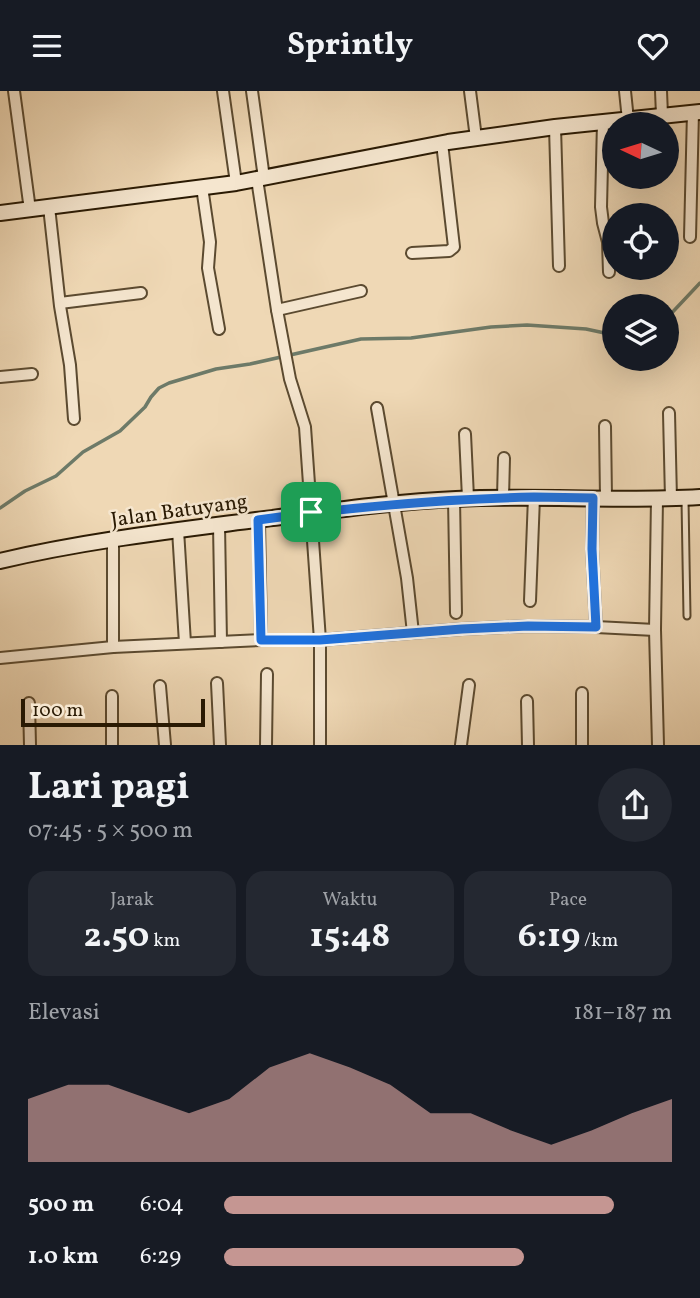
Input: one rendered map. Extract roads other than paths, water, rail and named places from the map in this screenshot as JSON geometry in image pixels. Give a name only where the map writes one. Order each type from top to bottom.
[{"type":"street","points":[[13,91],[30,210]]},
{"type":"street","points":[[223,91],[236,183]]},
{"type":"street","points":[[252,91],[277,310],[293,393],[305,427],[320,640],[320,745]]},
{"type":"street","points":[[470,91],[477,138]]},
{"type":"street","points":[[625,91],[627,112]]},
{"type":"street","points":[[661,91],[662,112]]},
{"type":"street","points":[[679,114],[697,112],[690,237]]},
{"type":"street","points":[[0,213],[236,183],[442,142],[602,122]]},
{"type":"street","points":[[555,127],[559,266]]},
{"type":"street","points":[[412,253],[449,251],[454,247],[442,142]]},
{"type":"street","points":[[602,164],[602,215]]},
{"type":"street","points":[[202,187],[209,242],[208,268],[219,329]]},
{"type":"street","points":[[49,207],[70,365],[74,419]]},
{"type":"street","points":[[277,310],[361,291]]},
{"type":"street","points":[[60,303],[141,293]]},
{"type":"street","points":[[0,377],[32,375]]},
{"type":"street","points":[[377,408],[407,578],[413,633]]},
{"type":"street","points":[[658,745],[655,629],[678,498],[669,413]]},
{"type":"street","points":[[596,627],[592,549],[605,426]]},
{"type":"street","points":[[456,613],[465,434]]},
{"type":"street","points":[[503,498],[504,458]]},
{"type":"street","points":[[530,601],[534,497]]},
{"type":"street","name":"Jalan Batuyang","points":[[0,561],[113,540],[311,512],[461,499],[678,498]]},
{"type":"street","points":[[258,520],[261,640]]},
{"type":"street","points":[[219,524],[221,642]]},
{"type":"street","points":[[178,530],[185,643]]},
{"type":"street","points":[[113,540],[113,647]]},
{"type":"street","points":[[0,658],[113,647],[320,640],[528,626],[655,629]]},
{"type":"street","points":[[266,745],[267,674]]},
{"type":"street","points":[[217,683],[220,745]]},
{"type":"street","points":[[461,745],[469,685]]},
{"type":"street","points":[[160,686],[165,745]]},
{"type":"street","points":[[582,693],[582,745]]},
{"type":"street","points":[[111,745],[112,696]]},
{"type":"street","points":[[527,701],[528,745]]},
{"type":"street","points":[[29,703],[30,745]]},
{"type":"lane","points":[[678,498],[687,616]]},
{"type":"waterway","points":[[679,305],[700,283]]},
{"type":"waterway","points":[[0,508],[25,491],[56,476],[83,452],[120,431],[145,407],[159,388],[216,369],[361,339],[411,338],[527,325],[602,332]]}]
